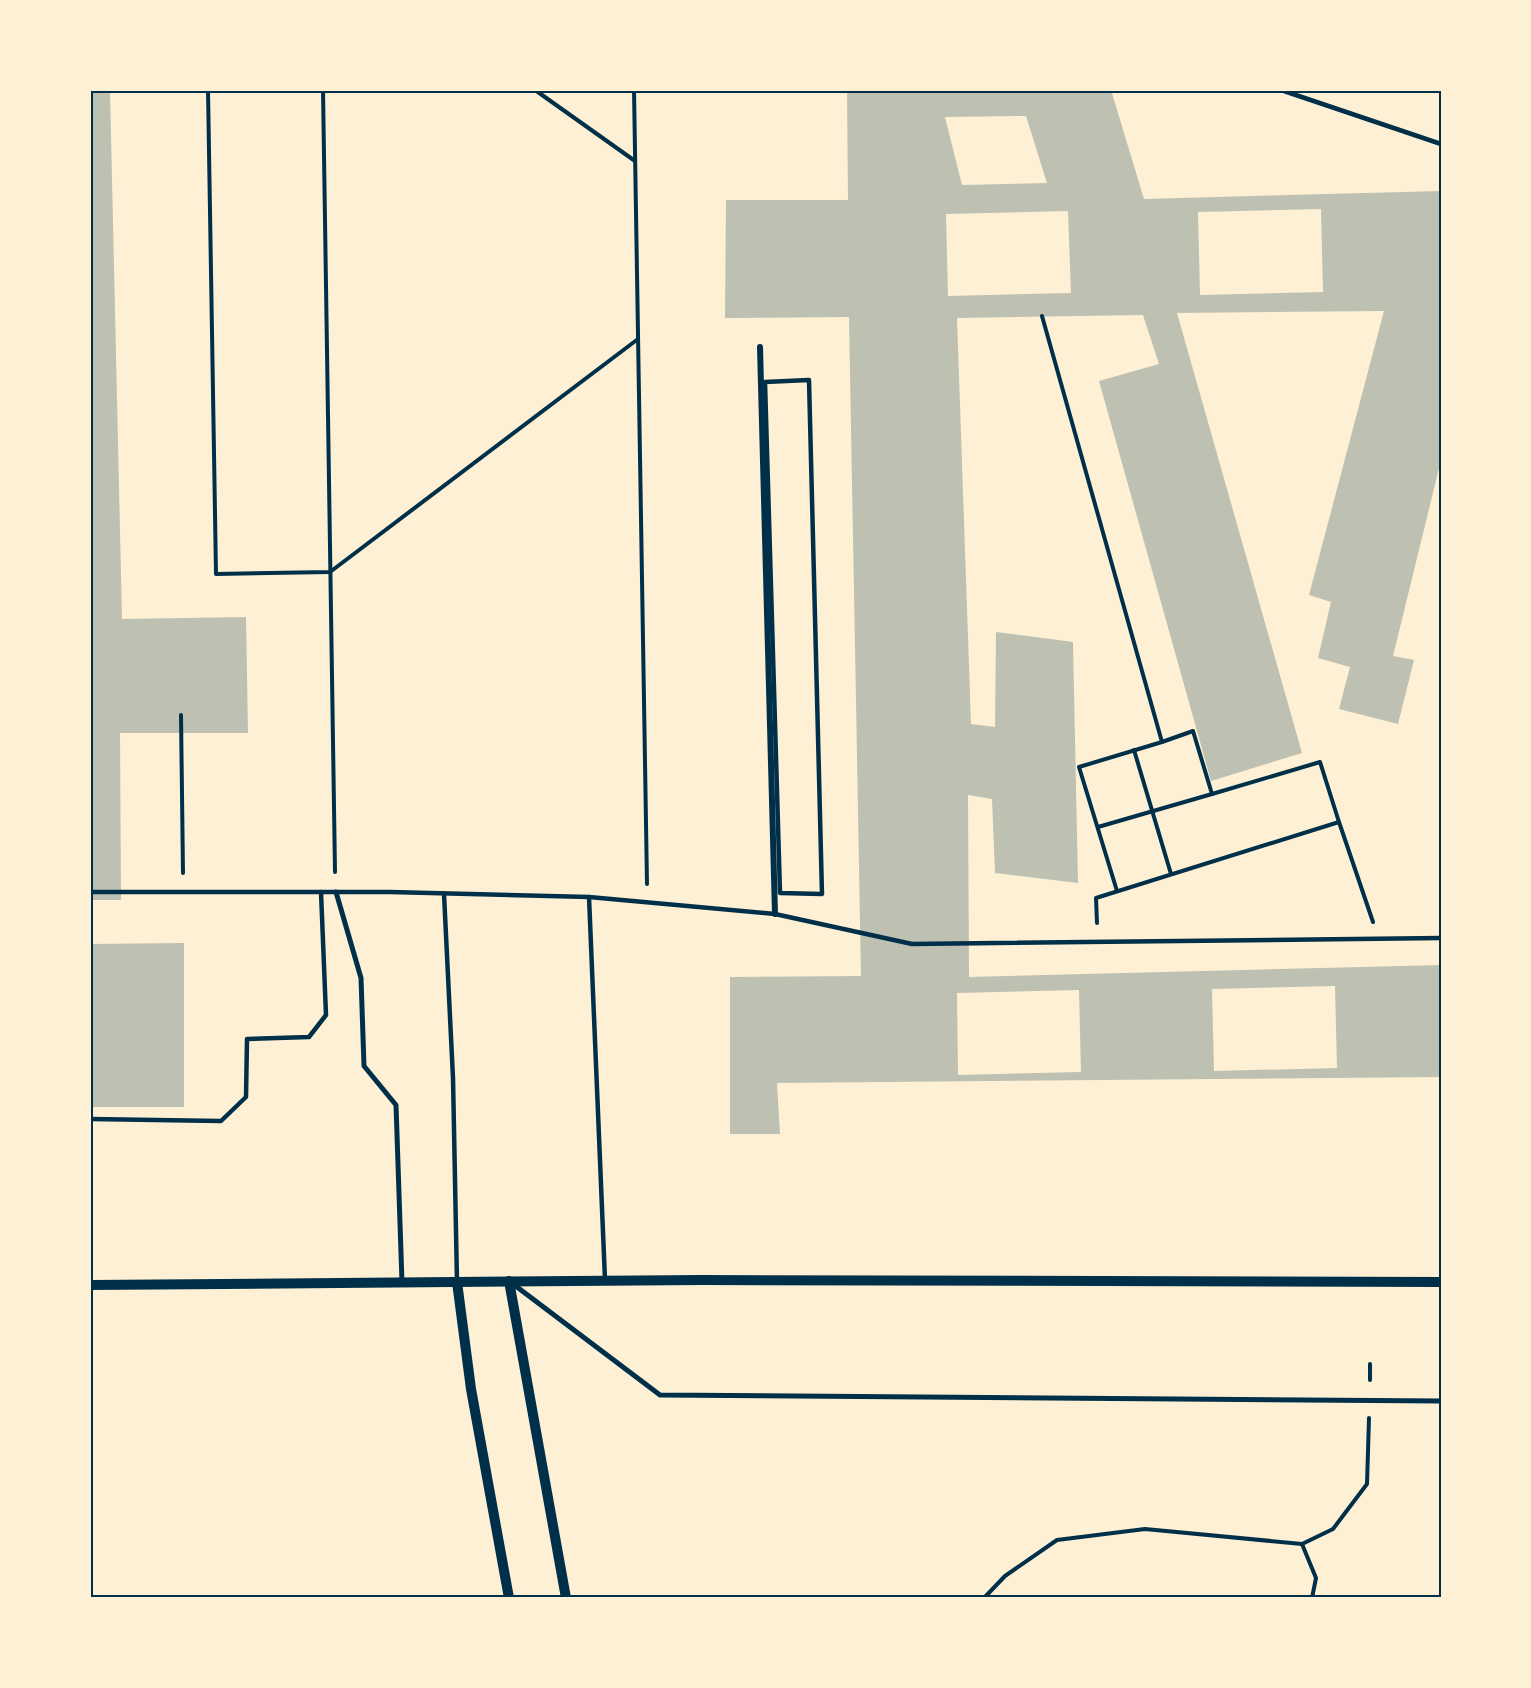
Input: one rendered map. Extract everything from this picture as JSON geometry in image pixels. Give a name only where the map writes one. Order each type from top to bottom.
[{"type":"street","points":[[760,347],[775,914]]},
{"type":"street","points":[[336,892],[361,978],[364,1066],[396,1105],[402,1282]]},
{"type":"street","points":[[90,1285],[605,1280],[1441,1282]]},
{"type":"street","points":[[509,1281],[660,1395],[1441,1401]]},
{"type":"street","points":[[509,1281],[566,1598]]},
{"type":"street","points":[[457,1282],[471,1389],[509,1598]]},
{"type":"lane","points":[[1281,90],[1441,144]]},
{"type":"lane","points":[[809,380],[822,894],[780,893],[765,382],[809,380]]},
{"type":"lane","points":[[90,892],[336,892],[589,897],[775,914],[912,944],[1441,938]]},
{"type":"lane","points":[[90,1119],[221,1121],[246,1096],[247,1039],[309,1037],[326,1015],[321,892]]},
{"type":"lane","points":[[444,894],[453,1078],[457,1282]]},
{"type":"lane","points":[[589,897],[605,1280]]},
{"type":"path","points":[[208,90],[216,574],[330,572],[638,339]]},
{"type":"path","points":[[323,90],[336,892]]},
{"type":"path","points":[[535,90],[635,161]]},
{"type":"path","points":[[634,90],[647,901]]},
{"type":"path","points":[[1042,316],[1162,742]]},
{"type":"path","points":[[181,715],[183,892]]},
{"type":"path","points":[[1117,891],[1079,767],[1194,731],[1212,794]]},
{"type":"path","points":[[1134,750],[1171,874]]},
{"type":"path","points":[[1098,827],[1320,762],[1378,939]]},
{"type":"path","points":[[1097,942],[1096,898],[1339,822]]},
{"type":"path","points":[[1370,1364],[1370,1388]]},
{"type":"path","points":[[984,1598],[1005,1576],[1057,1540],[1145,1528],[1302,1544],[1333,1529],[1367,1484],[1369,1412]]},
{"type":"path","points":[[1302,1544],[1316,1578],[1312,1598]]},
{"type":"building","points":[[90,90],[110,90],[122,619],[246,617],[248,733],[120,733],[121,900],[90,900]]},
{"type":"building","points":[[847,90],[1111,90],[1144,199],[1441,191],[1441,460],[1393,656],[1414,660],[1398,724],[1339,709],[1350,667],[1318,658],[1331,602],[1309,595],[1384,311],[1177,313],[1302,753],[1211,781],[1099,381],[1159,364],[1143,315],[957,318],[971,724],[995,727],[996,632],[1073,642],[1078,883],[995,873],[992,799],[968,795],[969,977],[1441,965],[1441,1077],[777,1083],[780,1134],[730,1134],[730,977],[861,976],[849,317],[725,318],[726,200],[848,200]],"holes":[[[1026,116],[1047,183],[962,185],[945,117]],[[1321,209],[1323,292],[1200,295],[1198,212]],[[1068,211],[1071,293],[948,296],[946,214]],[[1335,986],[1337,1068],[1214,1071],[1212,989]],[[1079,990],[1081,1072],[958,1075],[957,993]]]},
{"type":"building","points":[[184,943],[184,1107],[90,1107],[90,944]]}]
